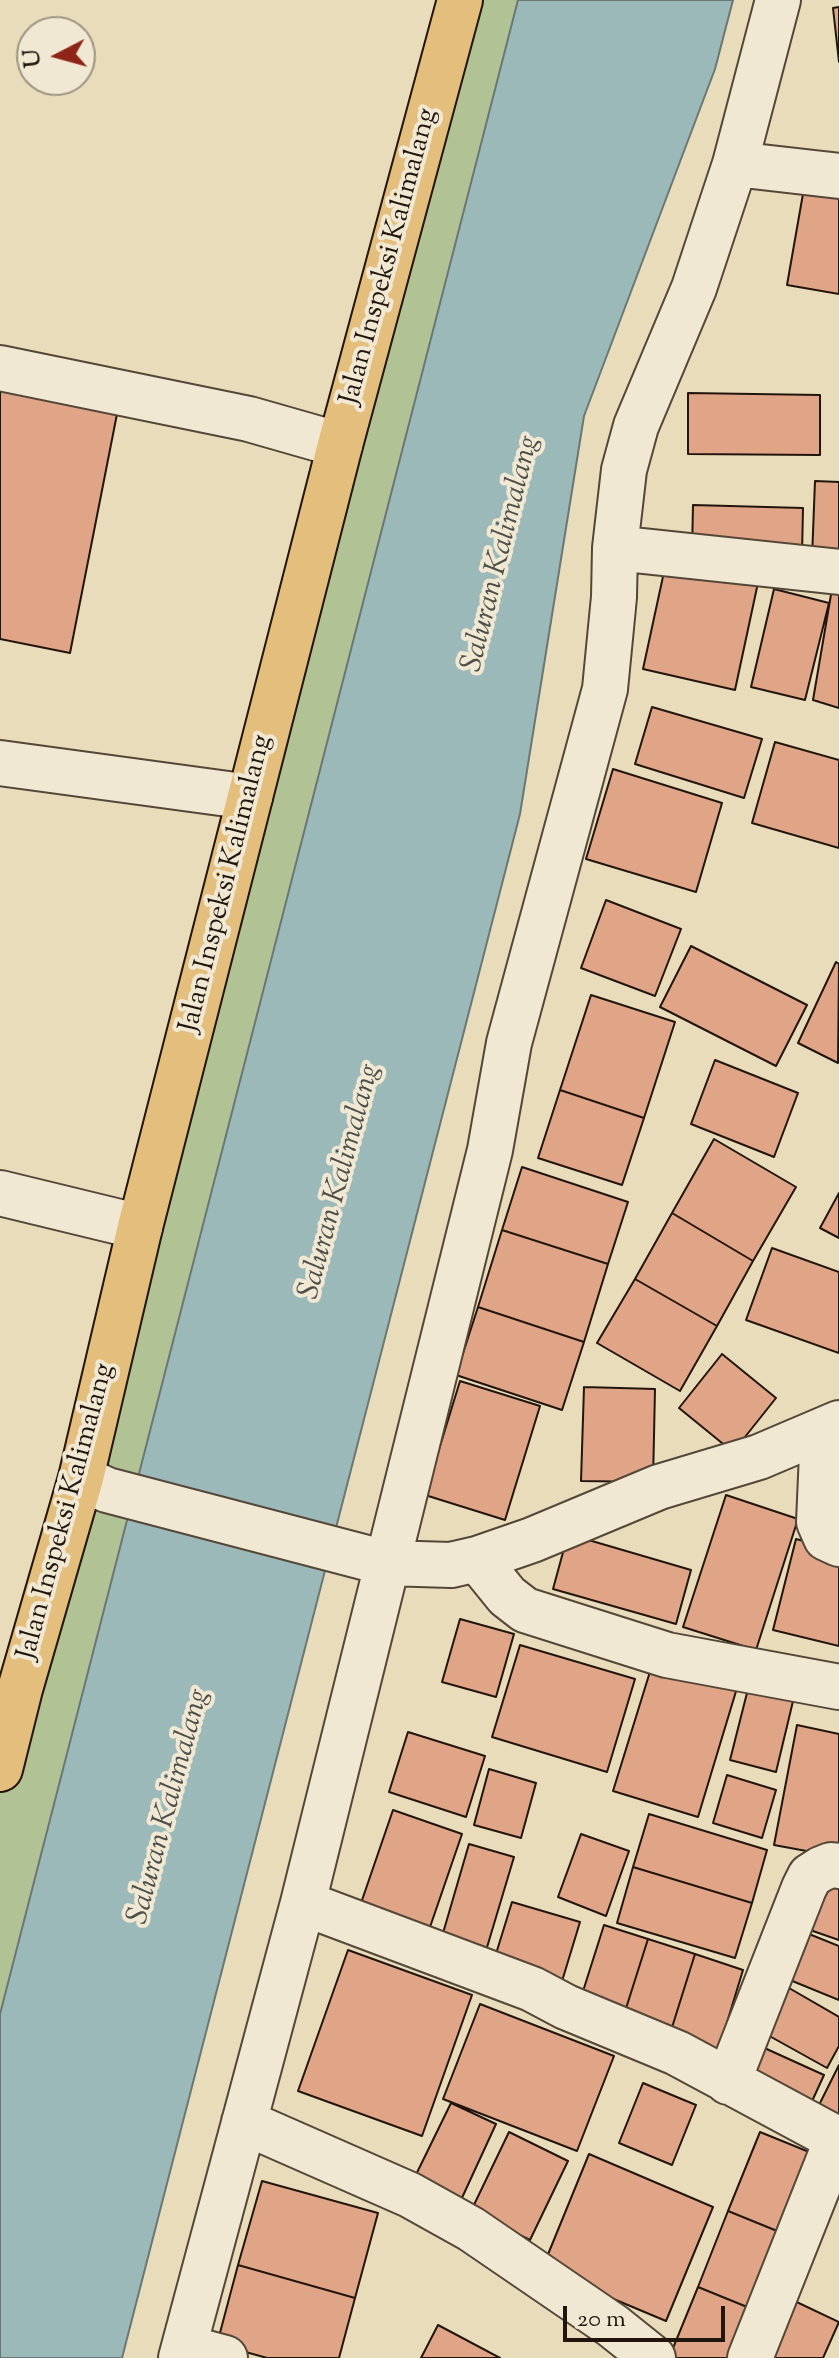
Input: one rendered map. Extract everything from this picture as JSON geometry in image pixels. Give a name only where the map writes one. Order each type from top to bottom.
[{"type":"main road","name":"Jalan Inspeksi Kalimalang","points":[[0,1769],[20,1689],[94,1484],[140,1227],[340,445],[460,0]]},
{"type":"street","points":[[225,2358],[182,2353],[303,1903],[490,1150],[509,1043],[605,689],[624,470],[636,426],[694,288],[735,164],[778,0]]},
{"type":"street","points":[[735,164],[839,176]]},
{"type":"street","points":[[0,368],[249,419],[340,445]]},
{"type":"street","points":[[615,548],[839,572]]},
{"type":"street","points":[[0,763],[250,797]]},
{"type":"street","points":[[0,1193],[140,1227]]},
{"type":"street","points":[[94,1484],[386,1563],[451,1565],[532,1540],[659,1487],[759,1457],[831,1427],[819,1522],[826,1538],[839,1544]]},
{"type":"street","points":[[477,1559],[507,1596],[525,1610],[667,1655],[839,1687]]},
{"type":"street","points":[[728,2082],[810,1876],[831,1865],[839,1866]]},
{"type":"street","points":[[303,1903],[532,1989],[566,2007],[677,2053],[838,2140],[750,2358]]},
{"type":"street","points":[[244,2122],[410,2195],[471,2229],[613,2326],[653,2358]]},
{"type":"green space","points":[[461,0],[518,0],[0,2014],[0,1769]]},
{"type":"water","name":"Saluran Kalimalang","points":[[518,0],[733,0],[715,69],[584,416],[520,814],[122,2358],[0,2358],[0,2014]]},
{"type":"building","points":[[839,7],[839,62],[833,8]]},
{"type":"building","points":[[804,188],[839,194],[839,294],[787,285]]},
{"type":"building","points":[[0,391],[117,414],[70,653],[0,639]]},
{"type":"building","points":[[688,393],[820,395],[820,455],[688,454]]},
{"type":"building","points":[[815,481],[839,482],[839,560],[812,558]]},
{"type":"building","points":[[693,505],[803,508],[802,555],[692,552]]},
{"type":"building","points":[[667,558],[759,578],[735,690],[643,669]]},
{"type":"building","points":[[834,577],[839,578],[839,708],[813,700]]},
{"type":"building","points":[[774,589],[829,603],[805,700],[751,687]]},
{"type":"building","points":[[652,707],[762,739],[744,798],[635,764]]},
{"type":"building","points":[[775,742],[839,760],[839,848],[752,823]]},
{"type":"building","points":[[613,769],[722,803],[696,892],[586,859]]},
{"type":"building","points":[[606,900],[681,929],[655,996],[581,968]]},
{"type":"building","points":[[691,946],[807,1005],[776,1066],[660,1007]]},
{"type":"building","points":[[836,962],[839,964],[838,1063],[798,1043]]},
{"type":"building","points":[[591,995],[675,1022],[644,1118],[560,1090]]},
{"type":"building","points":[[715,1060],[798,1093],[774,1157],[691,1124]]},
{"type":"building","points":[[560,1090],[644,1118],[622,1185],[538,1158]]},
{"type":"building","points":[[714,1139],[796,1187],[753,1261],[672,1213]]},
{"type":"building","points":[[522,1167],[628,1202],[608,1264],[502,1230]]},
{"type":"building","points":[[839,1193],[839,1238],[820,1228]]},
{"type":"building","points":[[672,1213],[753,1261],[717,1326],[635,1279]]},
{"type":"building","points":[[502,1230],[608,1264],[584,1342],[478,1307]]},
{"type":"building","points":[[772,1248],[839,1272],[839,1353],[746,1320]]},
{"type":"building","points":[[635,1279],[717,1326],[680,1391],[597,1343]]},
{"type":"building","points":[[478,1307],[584,1342],[562,1410],[456,1375]]},
{"type":"building","points":[[722,1354],[776,1398],[733,1452],[679,1408]]},
{"type":"building","points":[[460,1381],[540,1406],[505,1520],[425,1495]]},
{"type":"building","points":[[584,1387],[655,1389],[653,1482],[581,1481]]},
{"type":"building","points":[[726,1495],[798,1519],[756,1650],[683,1627]]},
{"type":"building","points":[[568,1534],[691,1570],[676,1624],[553,1589]]},
{"type":"building","points":[[796,1539],[839,1550],[839,1646],[773,1630]]},
{"type":"building","points":[[460,1619],[514,1634],[496,1697],[442,1682]]},
{"type":"building","points":[[520,1645],[635,1679],[607,1772],[492,1737]]},
{"type":"building","points":[[653,1662],[737,1688],[698,1817],[613,1791]]},
{"type":"building","points":[[749,1685],[794,1697],[776,1772],[730,1760]]},
{"type":"building","points":[[797,1725],[839,1734],[839,1857],[774,1845]]},
{"type":"building","points":[[408,1732],[485,1756],[466,1817],[389,1792]]},
{"type":"building","points":[[489,1769],[536,1783],[521,1838],[474,1825]]},
{"type":"building","points":[[727,1775],[776,1790],[762,1838],[713,1823]]},
{"type":"building","points":[[393,1810],[462,1834],[429,1930],[360,1906]]},
{"type":"building","points":[[649,1814],[767,1850],[752,1903],[633,1867]]},
{"type":"building","points":[[581,1834],[629,1851],[606,1916],[558,1897]]},
{"type":"building","points":[[469,1844],[514,1857],[485,1954],[441,1940]]},
{"type":"building","points":[[633,1867],[752,1903],[735,1958],[617,1923]]},
{"type":"building","points":[[831,1868],[839,1871],[839,1940],[810,1930]]},
{"type":"building","points":[[512,1902],[580,1922],[559,1991],[491,1970]]},
{"type":"building","points":[[604,1925],[648,1939],[622,2021],[578,2007]]},
{"type":"building","points":[[804,1932],[839,1946],[839,2000],[785,1978]]},
{"type":"building","points":[[648,1939],[695,1954],[669,2037],[622,2021]]},
{"type":"building","points":[[348,1950],[472,1995],[422,2136],[298,2091]]},
{"type":"building","points":[[695,1954],[743,1970],[718,2052],[669,2037]]},
{"type":"building","points":[[789,1988],[839,2017],[839,2046],[827,2068],[764,2033]]},
{"type":"building","points":[[480,2004],[614,2056],[577,2151],[443,2099]]},
{"type":"building","points":[[760,2046],[824,2075],[808,2110],[745,2082]]},
{"type":"building","points":[[839,2065],[839,2132],[812,2119]]},
{"type":"building","points":[[643,2083],[696,2105],[672,2165],[619,2143]]},
{"type":"building","points":[[451,2103],[496,2124],[455,2213],[408,2191]]},
{"type":"building","points":[[509,2132],[568,2161],[530,2240],[471,2211]]},
{"type":"building","points":[[760,2132],[819,2156],[787,2235],[728,2211]]},
{"type":"building","points":[[589,2154],[713,2207],[666,2321],[542,2269]]},
{"type":"building","points":[[262,2181],[378,2213],[355,2298],[238,2265]]},
{"type":"building","points":[[728,2211],[787,2235],[757,2311],[698,2287]]},
{"type":"building","points":[[238,2265],[355,2298],[339,2358],[267,2358],[217,2344]]},
{"type":"building","points":[[698,2287],[757,2311],[738,2358],[669,2358]]},
{"type":"building","points":[[784,2296],[839,2322],[823,2358],[755,2358]]},
{"type":"building","points":[[438,2325],[500,2358],[421,2358]]}]
